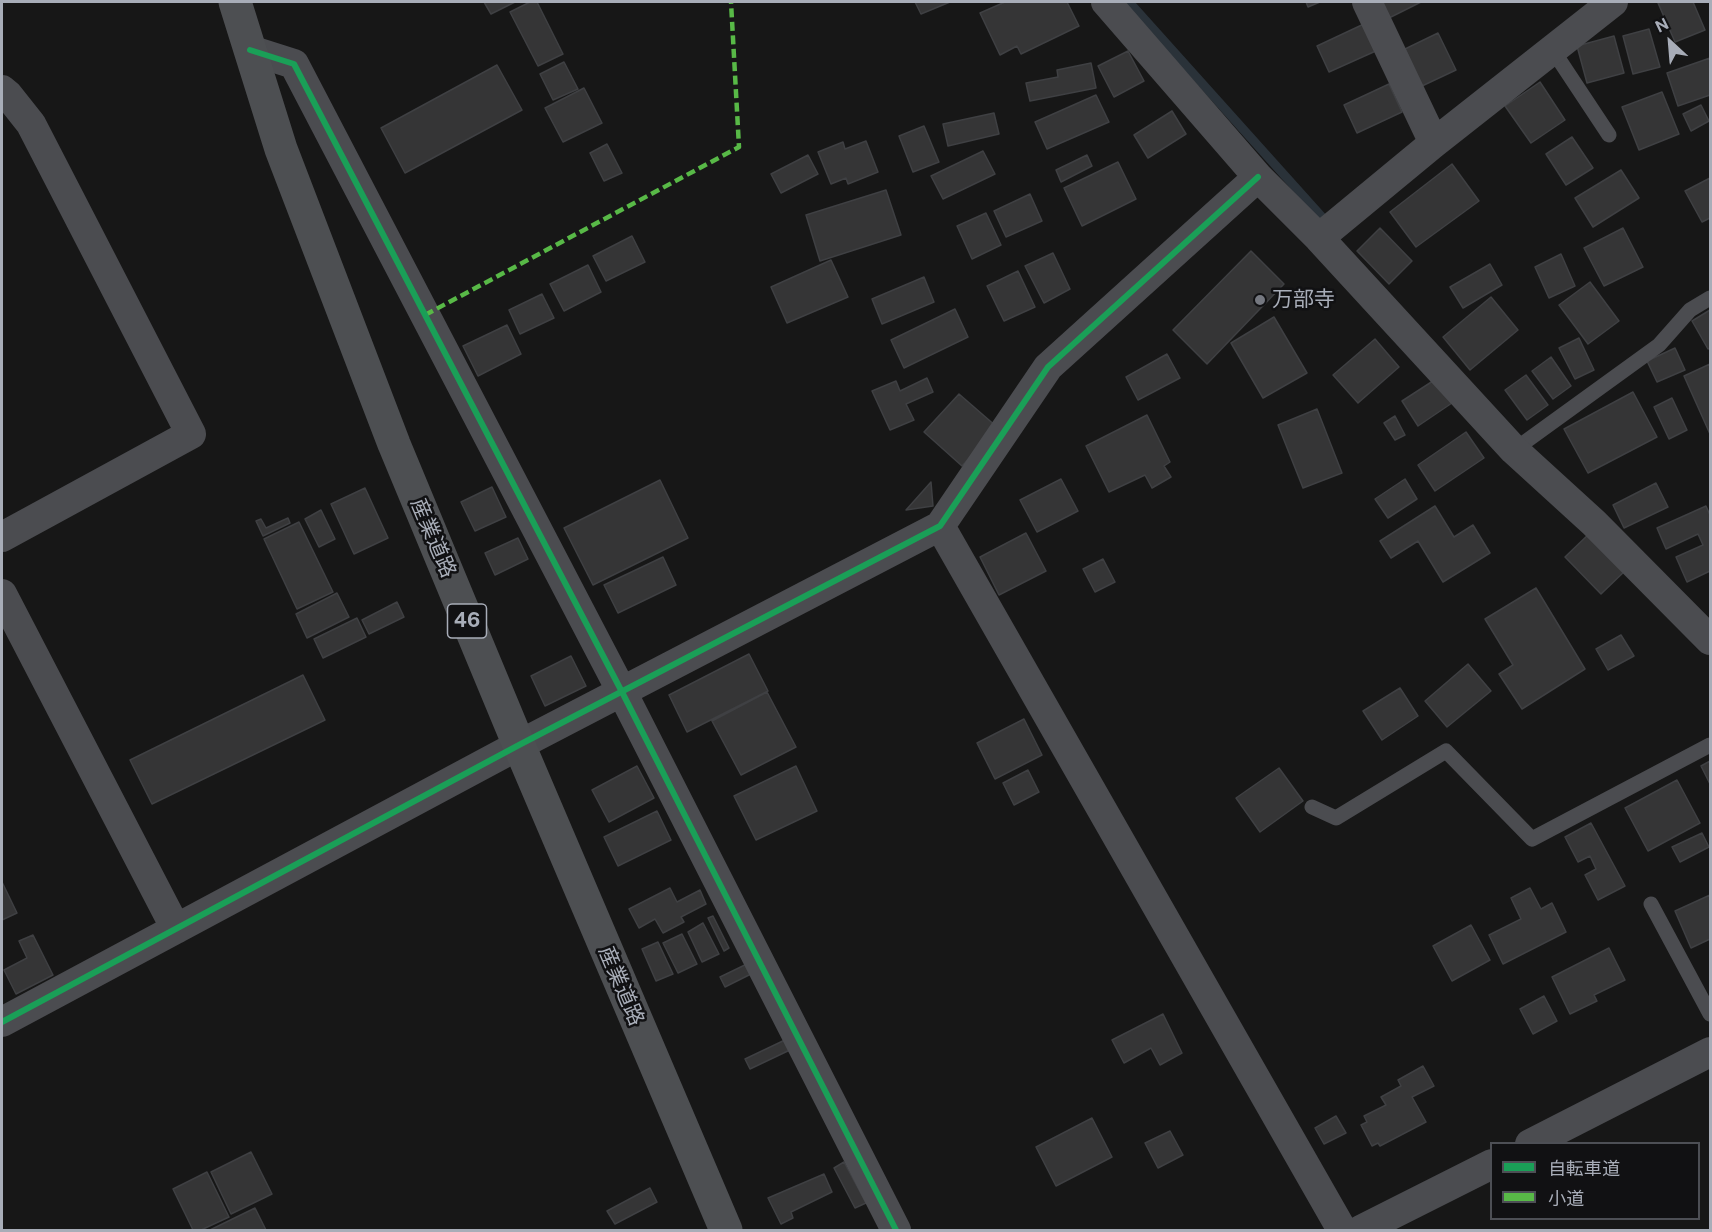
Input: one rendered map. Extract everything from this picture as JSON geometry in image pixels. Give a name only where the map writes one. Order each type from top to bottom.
[{"type":"main road","name":"産業道路","points":[[235,2],[281,149],[394,444],[519,745],[726,1230]]},
{"type":"street","points":[[1106,2],[1258,177],[1319,238],[1514,450],[1594,523],[1710,640]]},
{"type":"street","points":[[1367,2],[1434,143]]},
{"type":"street","points":[[1319,238],[1434,143],[1613,2]]},
{"type":"street","points":[[250,50],[294,64],[622,692],[896,1230]]},
{"type":"street","points":[[2,90],[9,94],[31,124],[191,434],[2,537]]},
{"type":"street","points":[[2,1022],[519,745],[940,526],[1048,368],[1258,177]]},
{"type":"street","points":[[940,526],[1342,1230]]},
{"type":"street","points":[[2,594],[176,928]]},
{"type":"street","points":[[1532,1142],[1710,1052]]},
{"type":"street","points":[[1361,1230],[1490,1165]]},
{"type":"lane","points":[[1552,50],[1609,135]]},
{"type":"lane","points":[[1514,450],[1659,345],[1690,310],[1710,298]]},
{"type":"lane","points":[[1312,807],[1336,818],[1446,751],[1532,839],[1710,745]]},
{"type":"lane","points":[[1651,904],[1710,1014]]},
{"type":"building","points":[[484,2],[515,2],[491,14]]},
{"type":"building","points":[[530,2],[537,2],[563,54],[538,66],[510,12]]},
{"type":"building","points":[[915,2],[950,2],[921,14]]},
{"type":"building","points":[[1005,2],[1067,2],[1079,26],[1021,54],[1017,46],[1000,55],[980,13]]},
{"type":"building","points":[[1306,2],[1320,2],[1308,7]]},
{"type":"building","points":[[1381,2],[1421,2],[1389,18]]},
{"type":"building","points":[[1693,2],[1705,30],[1675,42],[1658,3]]},
{"type":"building","points":[[1366,23],[1378,50],[1329,72],[1317,46]]},
{"type":"building","points":[[1649,29],[1660,67],[1633,74],[1623,36]]},
{"type":"building","points":[[1438,33],[1456,70],[1422,86],[1405,49]]},
{"type":"building","points":[[1614,36],[1624,73],[1587,83],[1577,46]]},
{"type":"building","points":[[1128,51],[1144,81],[1114,97],[1098,66]]},
{"type":"building","points":[[1710,58],[1710,95],[1678,106],[1667,73]]},
{"type":"building","points":[[564,62],[578,89],[553,100],[540,74]]},
{"type":"building","points":[[1091,63],[1096,88],[1030,101],[1026,83],[1058,77],[1057,70]]},
{"type":"building","points":[[497,65],[522,110],[405,173],[381,128]]},
{"type":"building","points":[[1540,82],[1565,120],[1531,143],[1505,106]]},
{"type":"building","points":[[1389,84],[1402,112],[1357,133],[1344,105]]},
{"type":"building","points":[[584,88],[602,123],[563,142],[545,108]]},
{"type":"building","points":[[1662,92],[1679,134],[1639,150],[1622,107]]},
{"type":"building","points":[[1096,95],[1109,122],[1047,149],[1035,122]]},
{"type":"building","points":[[1701,105],[1709,121],[1691,131],[1683,114]]},
{"type":"building","points":[[1172,111],[1186,134],[1148,158],[1134,135]]},
{"type":"building","points":[[994,113],[999,134],[948,146],[943,124]]},
{"type":"building","points":[[924,126],[939,162],[913,172],[899,136]]},
{"type":"building","points":[[1572,137],[1593,168],[1566,185],[1546,154]]},
{"type":"building","points":[[866,141],[878,172],[848,184],[846,178],[831,184],[818,152],[843,142],[845,149]]},
{"type":"building","points":[[607,144],[622,173],[604,181],[590,153]]},
{"type":"building","points":[[983,151],[995,174],[943,199],[931,176]]},
{"type":"building","points":[[808,155],[818,174],[781,193],[771,174]]},
{"type":"building","points":[[1087,155],[1092,166],[1061,182],[1056,170]]},
{"type":"building","points":[[1118,162],[1136,199],[1082,226],[1064,188]]},
{"type":"building","points":[[1452,164],[1479,201],[1416,247],[1390,212]]},
{"type":"building","points":[[1621,170],[1639,198],[1593,227],[1575,198]]},
{"type":"building","points":[[1710,178],[1710,218],[1702,222],[1685,191]]},
{"type":"building","points":[[886,190],[901,235],[820,261],[806,215]]},
{"type":"building","points":[[1030,194],[1042,221],[1006,237],[994,211]]},
{"type":"building","points":[[986,213],[1001,245],[972,259],[957,226]]},
{"type":"building","points":[[1380,228],[1412,261],[1389,284],[1357,251]]},
{"type":"building","points":[[1623,228],[1643,267],[1604,286],[1584,248]]},
{"type":"building","points":[[632,236],[645,262],[606,281],[593,256]]},
{"type":"building","points":[[1251,251],[1284,284],[1207,364],[1173,330]]},
{"type":"building","points":[[1053,253],[1070,289],[1044,303],[1025,266]]},
{"type":"building","points":[[1561,254],[1575,286],[1549,298],[1535,267]]},
{"type":"building","points":[[831,260],[848,297],[787,323],[771,287]]},
{"type":"building","points":[[1490,264],[1502,285],[1463,308],[1450,287]]},
{"type":"building","points":[[588,265],[601,292],[564,311],[550,284]]},
{"type":"building","points":[[1018,271],[1035,307],[1004,321],[987,286]]},
{"type":"building","points":[[924,277],[934,302],[882,324],[872,299]]},
{"type":"building","points":[[1590,282],[1619,321],[1588,344],[1559,305]]},
{"type":"building","points":[[542,294],[554,318],[520,334],[509,310]]},
{"type":"building","points":[[1491,297],[1518,330],[1470,370],[1443,337]]},
{"type":"building","points":[[955,309],[968,337],[904,368],[891,340]]},
{"type":"building","points":[[1710,310],[1710,348],[1708,349],[1692,321]]},
{"type":"building","points":[[1274,317],[1307,373],[1263,398],[1231,343]]},
{"type":"building","points":[[507,325],[521,354],[478,376],[463,346]]},
{"type":"building","points":[[1579,338],[1594,370],[1575,379],[1559,348]]},
{"type":"building","points":[[1375,339],[1399,367],[1358,403],[1333,375]]},
{"type":"building","points":[[1675,348],[1685,370],[1657,382],[1647,361]]},
{"type":"building","points":[[1167,354],[1180,378],[1138,400],[1126,377]]},
{"type":"building","points":[[1551,357],[1571,386],[1553,399],[1532,371]]},
{"type":"building","points":[[1710,364],[1710,434],[1684,376]]},
{"type":"building","points":[[1526,375],[1548,405],[1527,420],[1505,390]]},
{"type":"building","points":[[927,378],[933,392],[906,404],[914,420],[890,430],[872,391],[896,381],[900,391]]},
{"type":"building","points":[[1436,379],[1452,403],[1418,426],[1402,401]]},
{"type":"building","points":[[1633,392],[1657,437],[1588,473],[1564,429]]},
{"type":"building","points":[[959,394],[997,427],[962,466],[924,432]]},
{"type":"building","points":[[1672,398],[1687,430],[1669,439],[1654,407]]},
{"type":"building","points":[[1317,409],[1342,473],[1303,488],[1278,425]]},
{"type":"building","points":[[1147,415],[1170,462],[1164,466],[1171,477],[1152,488],[1145,475],[1109,492],[1086,446]]},
{"type":"building","points":[[1395,416],[1405,435],[1395,440],[1384,423]]},
{"type":"building","points":[[1466,432],[1484,458],[1435,491],[1418,465]]},
{"type":"building","points":[[1061,479],[1078,511],[1037,532],[1020,500]]},
{"type":"building","points":[[1405,479],[1417,499],[1388,518],[1375,499]]},
{"type":"building","points":[[660,480],[688,538],[593,585],[564,528]]},
{"type":"building","points":[[931,482],[933,506],[906,510]]},
{"type":"building","points":[[1656,483],[1668,507],[1624,528],[1613,505]]},
{"type":"building","points":[[492,487],[506,517],[475,531],[461,502]]},
{"type":"building","points":[[365,488],[388,538],[354,554],[331,504]]},
{"type":"building","points":[[1435,506],[1454,537],[1473,525],[1490,553],[1443,582],[1418,541],[1391,558],[1380,541]]},
{"type":"building","points":[[1706,506],[1710,515],[1710,571],[1687,582],[1676,557],[1703,545],[1698,534],[1666,549],[1657,528]]},
{"type":"building","points":[[321,510],[335,539],[319,547],[305,519]]},
{"type":"building","points":[[288,518],[290,523],[263,536],[256,521],[261,519],[266,528]]},
{"type":"building","points":[[299,522],[333,592],[297,609],[264,539]]},
{"type":"building","points":[[1592,531],[1628,568],[1601,594],[1565,557]]},
{"type":"building","points":[[1026,533],[1046,571],[999,595],[980,557]]},
{"type":"building","points":[[518,538],[528,559],[495,575],[485,553]]},
{"type":"building","points":[[663,557],[676,585],[618,613],[604,585]]},
{"type":"building","points":[[1103,559],[1115,582],[1095,592],[1083,569]]},
{"type":"building","points":[[1536,588],[1585,669],[1522,709],[1499,674],[1513,665],[1485,619]]},
{"type":"building","points":[[337,593],[349,617],[307,638],[296,614]]},
{"type":"building","points":[[397,602],[404,617],[369,634],[362,620]]},
{"type":"building","points":[[357,618],[366,637],[323,658],[314,639]]},
{"type":"building","points":[[1621,635],[1634,656],[1608,670],[1596,649]]},
{"type":"building","points":[[749,654],[768,691],[687,732],[669,695]]},
{"type":"building","points":[[571,656],[586,686],[545,706],[531,676]]},
{"type":"building","points":[[1468,664],[1491,691],[1447,727],[1425,701]]},
{"type":"building","points":[[303,675],[325,720],[152,804],[130,760]]},
{"type":"building","points":[[1400,688],[1418,716],[1382,740],[1363,711]]},
{"type":"building","points":[[767,692],[796,747],[741,775],[712,721]]},
{"type":"building","points":[[1024,719],[1042,755],[995,779],[977,743]]},
{"type":"building","points":[[1710,761],[1710,784],[1701,766]]},
{"type":"building","points":[[637,766],[654,798],[609,822],[592,790]]},
{"type":"building","points":[[796,766],[817,811],[756,840],[734,796]]},
{"type":"building","points":[[1279,768],[1303,801],[1260,832],[1236,798]]},
{"type":"building","points":[[1028,770],[1039,792],[1014,805],[1003,783]]},
{"type":"building","points":[[1677,780],[1700,823],[1648,851],[1625,808]]},
{"type":"building","points":[[657,811],[671,840],[618,866],[604,837]]},
{"type":"building","points":[[1591,823],[1625,886],[1598,900],[1585,875],[1596,869],[1590,856],[1578,862],[1565,837]]},
{"type":"building","points":[[1702,833],[1709,847],[1680,862],[1672,847]]},
{"type":"building","points":[[2,882],[17,913],[2,920]]},
{"type":"building","points":[[670,888],[677,902],[700,890],[706,904],[681,917],[684,922],[663,933],[655,919],[639,928],[629,909]]},
{"type":"building","points":[[1530,888],[1541,909],[1552,903],[1566,932],[1503,964],[1489,935],[1521,919],[1511,898]]},
{"type":"building","points":[[1710,895],[1710,939],[1691,948],[1675,911]]},
{"type":"building","points":[[713,916],[729,948],[724,951],[708,918]]},
{"type":"building","points":[[703,923],[719,954],[702,962],[688,932]]},
{"type":"building","points":[[1471,925],[1490,960],[1452,981],[1433,946]]},
{"type":"building","points":[[682,934],[697,964],[678,973],[663,943]]},
{"type":"building","points":[[33,935],[53,975],[16,994],[4,970],[27,958],[19,941]]},
{"type":"building","points":[[658,942],[673,974],[656,981],[642,949]]},
{"type":"building","points":[[1609,948],[1625,980],[1594,995],[1597,1001],[1570,1014],[1552,977]]},
{"type":"building","points":[[751,962],[755,972],[725,987],[720,977]]},
{"type":"building","points":[[1544,996],[1557,1021],[1533,1034],[1520,1009]]},
{"type":"building","points":[[1163,1014],[1182,1053],[1160,1065],[1151,1048],[1124,1063],[1112,1040]]},
{"type":"building","points":[[787,1039],[792,1049],[750,1069],[745,1059]]},
{"type":"building","points":[[1423,1066],[1434,1086],[1412,1097],[1426,1122],[1380,1146],[1378,1143],[1372,1146],[1361,1125],[1367,1122],[1364,1116],[1386,1105],[1381,1097],[1401,1086],[1398,1080]]},
{"type":"building","points":[[1336,1116],[1346,1133],[1324,1144],[1315,1128]]},
{"type":"building","points":[[1092,1118],[1112,1157],[1056,1186],[1036,1147]]},
{"type":"building","points":[[1170,1131],[1183,1155],[1158,1168],[1145,1143]]},
{"type":"building","points":[[251,1152],[272,1194],[231,1214],[211,1172]]},
{"type":"building","points":[[844,1162],[866,1203],[855,1208],[834,1168]]},
{"type":"building","points":[[207,1172],[229,1217],[201,1230],[193,1230],[173,1189]]},
{"type":"building","points":[[824,1174],[832,1192],[791,1212],[793,1218],[781,1224],[768,1198]]},
{"type":"building","points":[[650,1188],[657,1202],[615,1224],[607,1211]]},
{"type":"building","points":[[255,1208],[266,1230],[210,1230]]},
{"type":"waterway","points":[[1129,2],[1322,217]]},
{"type":"marked path","points":[[425,315],[739,147],[731,2]]},
{"type":"cycle path","points":[[250,50],[294,64],[622,692],[896,1230]]},
{"type":"cycle path","points":[[2,1022],[519,745],[940,526],[1048,367],[1258,177]]},
{"type":"place","name":"万部寺","points":[[1260,300]]}]
